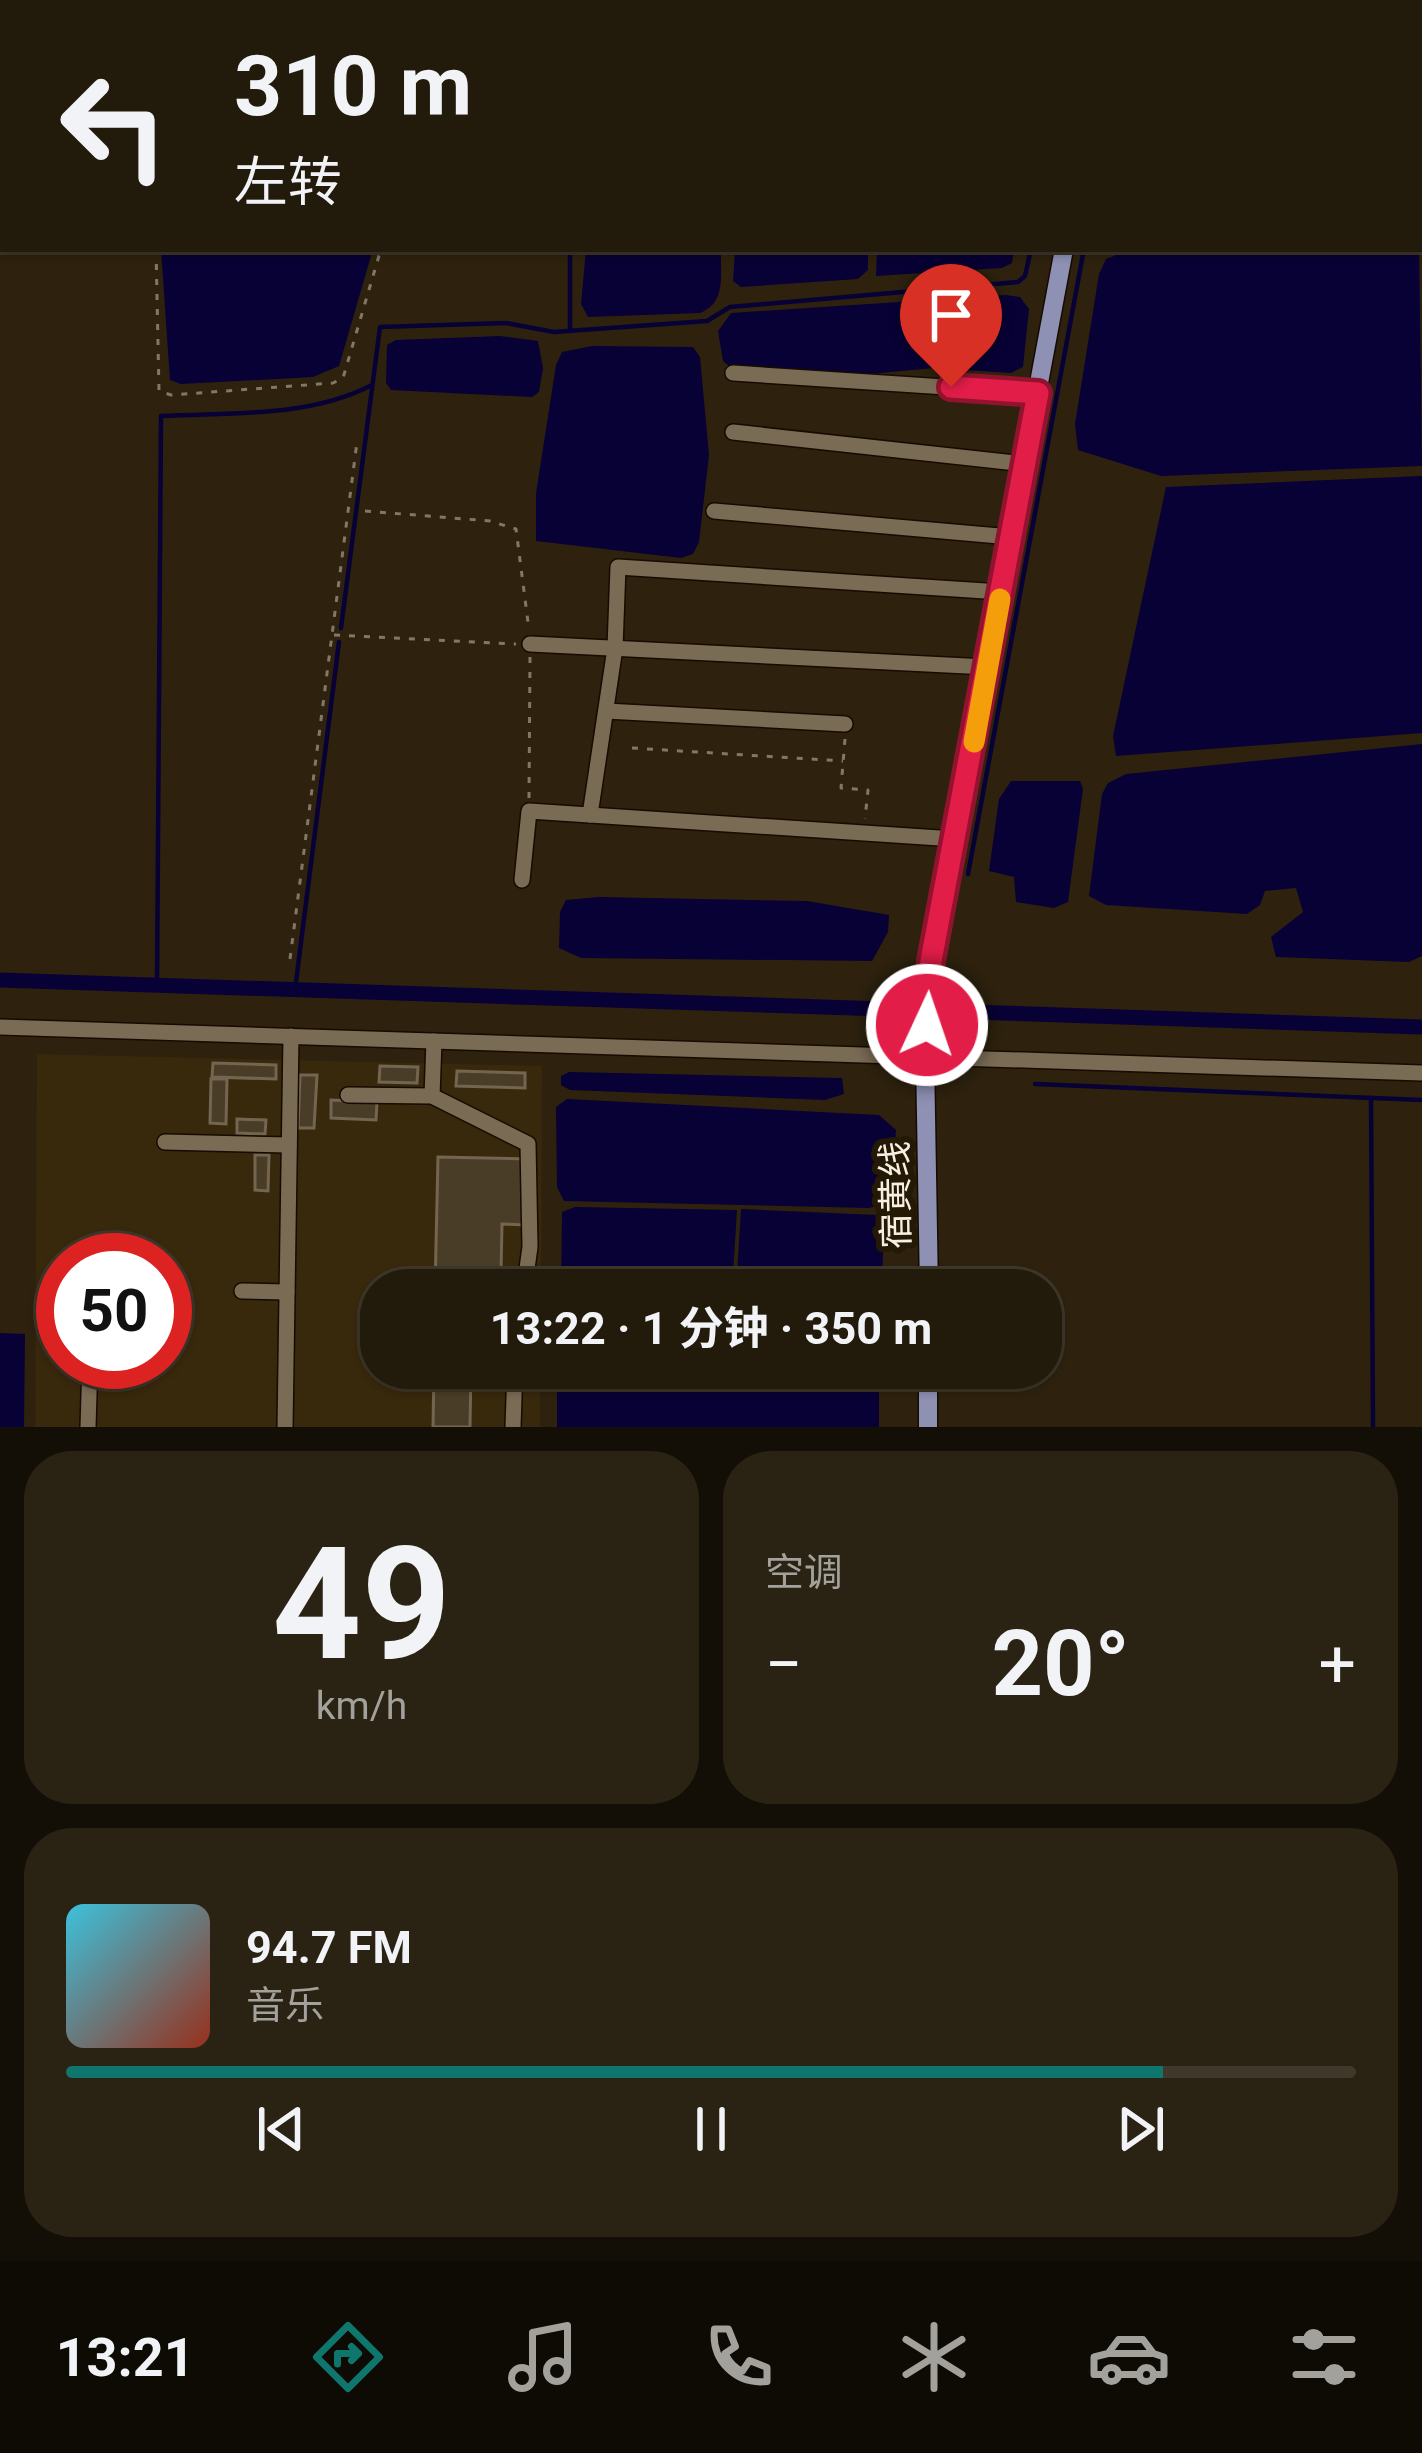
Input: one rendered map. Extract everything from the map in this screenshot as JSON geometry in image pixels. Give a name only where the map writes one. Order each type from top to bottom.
[{"type":"main road","name":"宿黄线","points":[[929,1269],[925,1058],[931,961],[1063,252]]},
{"type":"main road","points":[[928,1389],[928,1427]]},
{"type":"street","points":[[734,373],[1038,393]]},
{"type":"street","points":[[733,432],[1025,464]]},
{"type":"street","points":[[714,511],[1011,537]]},
{"type":"street","points":[[590,815],[615,648],[618,567],[1001,592]]},
{"type":"street","points":[[530,644],[987,667]]},
{"type":"street","points":[[605,711],[845,724]]},
{"type":"street","points":[[522,880],[529,812],[955,839]]},
{"type":"street","points":[[0,1027],[1422,1073]]},
{"type":"street","points":[[285,1427],[291,1036]]},
{"type":"street","points":[[432,1096],[434,1041]]},
{"type":"street","points":[[348,1094],[432,1096],[528,1144],[527,1269]]},
{"type":"street","points":[[165,1142],[289,1145]]},
{"type":"street","points":[[242,1291],[287,1292]]},
{"type":"street","points":[[88,1427],[89,1389]]},
{"type":"street","points":[[513,1427],[514,1389]]},
{"type":"path","points":[[156,252],[159,391],[171,395],[333,383],[343,378],[380,252]]},
{"type":"path","points":[[290,959],[357,442]]},
{"type":"path","points":[[365,511],[490,521],[517,529],[530,644],[529,812]]},
{"type":"path","points":[[332,635],[530,644]]},
{"type":"path","points":[[845,724],[842,788],[868,790],[864,833]]},
{"type":"path","points":[[632,748],[843,761]]},
{"type":"shaded area","points":[[161,252],[372,252],[339,366],[313,377],[181,384],[170,380]]},
{"type":"shaded area","points":[[586,252],[721,252],[718,295],[700,313],[588,317],[581,304]]},
{"type":"shaded area","points":[[735,252],[868,252],[868,270],[858,279],[741,287],[733,281]]},
{"type":"shaded area","points":[[877,252],[1014,252],[1012,263],[1002,268],[876,276]]},
{"type":"shaded area","points":[[1124,252],[1419,252],[1422,466],[1161,476],[1078,450],[1075,424],[1099,274],[1106,259]]},
{"type":"shaded area","points":[[1020,297],[1029,309],[1023,367],[1011,373],[934,368],[849,376],[730,367],[723,361],[718,331],[731,313]]},
{"type":"shaded area","points":[[500,336],[538,341],[543,368],[539,392],[532,397],[391,390],[386,383],[387,345],[396,340]]},
{"type":"shaded area","points":[[592,346],[693,347],[700,357],[709,455],[699,542],[693,554],[681,558],[536,541],[536,493],[556,365],[562,352]]},
{"type":"shaded area","points":[[1422,476],[1422,733],[1116,756],[1113,736],[1166,487]]},
{"type":"shaded area","points":[[1422,744],[1422,956],[1409,962],[1276,957],[1271,937],[1303,912],[1296,888],[1265,891],[1260,905],[1247,914],[1106,905],[1089,896],[1102,794],[1108,783],[1126,774]]},
{"type":"shaded area","points":[[1011,781],[1080,781],[1083,789],[1068,902],[1054,908],[1016,902],[1014,877],[989,871],[999,799]]},
{"type":"shaded area","points":[[566,900],[807,901],[889,915],[888,932],[872,961],[581,958],[559,948],[560,912]]},
{"type":"shaded area","points":[[37,1054],[542,1066],[541,1269],[360,1269],[360,1389],[540,1389],[540,1427],[35,1427],[36,1240],[36,1389],[192,1389],[192,1233],[36,1233]]},
{"type":"shaded area","points":[[569,1072],[842,1078],[844,1094],[825,1100],[570,1090],[561,1085],[561,1076]]},
{"type":"shaded area","points":[[567,1099],[879,1115],[896,1130],[892,1201],[869,1208],[564,1201],[557,1187],[556,1107]]},
{"type":"shaded area","points":[[575,1207],[737,1210],[733,1269],[561,1269],[562,1212]]},
{"type":"shaded area","points":[[741,1209],[877,1215],[884,1223],[882,1269],[737,1269]]},
{"type":"shaded area","points":[[0,1333],[25,1334],[24,1427],[0,1427]]},
{"type":"shaded area","points":[[557,1389],[879,1389],[879,1427],[557,1427]]},
{"type":"building","points":[[213,1063],[276,1065],[276,1079],[212,1077]]},
{"type":"building","points":[[380,1066],[418,1067],[417,1083],[379,1082]]},
{"type":"building","points":[[457,1071],[525,1073],[525,1088],[456,1086]]},
{"type":"building","points":[[300,1075],[317,1075],[314,1128],[298,1128]]},
{"type":"building","points":[[211,1079],[227,1079],[226,1124],[210,1123]]},
{"type":"building","points":[[331,1100],[377,1102],[376,1120],[331,1118]]},
{"type":"building","points":[[237,1119],[266,1120],[265,1134],[237,1133]]},
{"type":"building","points":[[255,1155],[269,1155],[268,1191],[255,1190]]},
{"type":"building","points":[[438,1157],[527,1159],[526,1225],[502,1224],[501,1269],[435,1269]]},
{"type":"building","points":[[434,1389],[471,1389],[470,1427],[433,1427]]},
{"type":"waterway","points":[[570,252],[570,331]]},
{"type":"waterway","points":[[341,628],[380,327],[506,323],[554,332],[707,321],[730,307],[1018,282],[1025,276],[1030,252]]},
{"type":"waterway","points":[[968,874],[1083,252]]},
{"type":"waterway","points":[[157,985],[161,416],[296,408],[372,385]]},
{"type":"waterway","points":[[295,990],[339,642]]},
{"type":"waterway","points":[[0,980],[915,1010]]},
{"type":"waterway","points":[[940,1011],[1422,1027]]},
{"type":"waterway","points":[[1035,1084],[1422,1100]]},
{"type":"waterway","points":[[1371,1098],[1373,1427]]},
{"type":"slow traffic","points":[[974,742],[1000,599]]},
{"type":"route","points":[[927,1025],[931,961],[1038,393],[951,387]]}]
